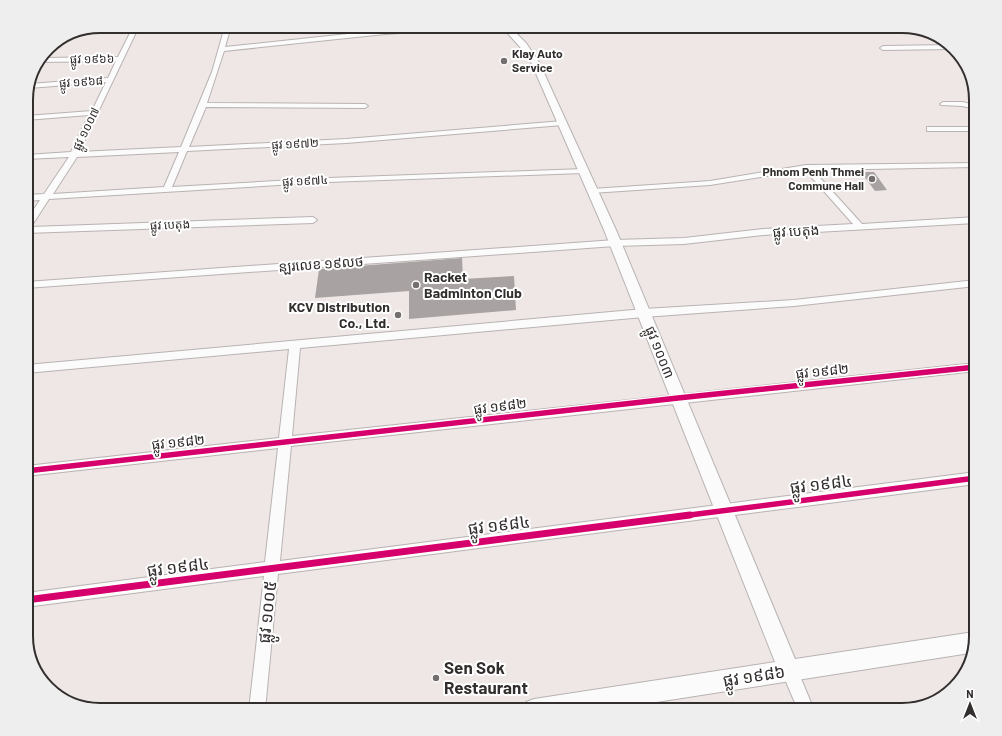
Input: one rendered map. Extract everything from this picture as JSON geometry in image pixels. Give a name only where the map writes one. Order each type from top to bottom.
[{"type":"street","name":"ផ្លូវ ១០០៧","points":[[33,218],[74,155],[133,33]]},
{"type":"street","points":[[167,189],[203,105],[226,33]]},
{"type":"street","points":[[222,49],[325,34],[343,33]]},
{"type":"street","name":"ផ្លូវ ១០០៣","points":[[512,33],[523,45],[534,62],[563,123],[616,243],[803,703]]},
{"type":"street","points":[[883,48],[943,47]]},
{"type":"street","name":"ផ្លូវ ១៩៦៦","points":[[47,60],[120,59]]},
{"type":"street","name":"ផ្លូវ ១៩៦៨","points":[[35,86],[110,80]]},
{"type":"street","points":[[943,104],[969,106]]},
{"type":"street","points":[[203,105],[365,106]]},
{"type":"street","points":[[33,117],[94,113]]},
{"type":"street","name":"ផ្លូវ ១៩៧២","points":[[33,157],[346,141],[563,123]]},
{"type":"street","points":[[930,129],[969,128]]},
{"type":"street","points":[[592,191],[710,183],[806,167],[969,165]]},
{"type":"street","points":[[806,167],[860,227]]},
{"type":"street","name":"ផ្លូវ ១៩៧៤","points":[[33,198],[370,178],[584,171]]},
{"type":"street","name":"ផ្លូវ បេតុង","points":[[33,229],[313,220]]},
{"type":"street","name":"ផ្លូវ បេតុង","points":[[616,243],[684,241],[763,232],[969,220]]},
{"type":"street","name":"ន្ឡរលេខ ១៩លថ","points":[[33,285],[616,243]]},
{"type":"street","points":[[33,368],[644,313],[794,303],[969,284]]},
{"type":"street","name":"ផ្លូវ ១០០៥","points":[[258,703],[295,345]]},
{"type":"street","name":"ផ្លូវ ១៩៨២","points":[[33,470],[678,398],[969,368]]},
{"type":"street","name":"ផ្លូវ ១៩៨៤","points":[[33,599],[969,479]]},
{"type":"street","name":"ផ្លូវ ១៩៨៦","points":[[579,703],[968,643]]},
{"type":"building","name":"Phnom Penh Thmei Commune Hall","points":[[861,172],[874,172],[887,190],[875,191]]},
{"type":"building","name":"Racket Badminton Club","points":[[462,258],[463,279],[514,276],[516,310],[409,319],[409,291],[315,298],[319,269]]},
{"type":"cycle path","points":[[33,470],[678,398],[969,368]]},
{"type":"cycle path","points":[[33,599],[969,479]]},
{"type":"place","name":"Klay Auto Service","points":[[504,61]]},
{"type":"place","name":"Phnom Penh Thmei Commune Hall","points":[[872,179]]},
{"type":"place","name":"Racket Badminton Club","points":[[416,285]]},
{"type":"place","name":"KCV Distribution Co., Ltd.","points":[[398,315]]},
{"type":"place","name":"Sen Sok Restaurant","points":[[436,678]]}]
